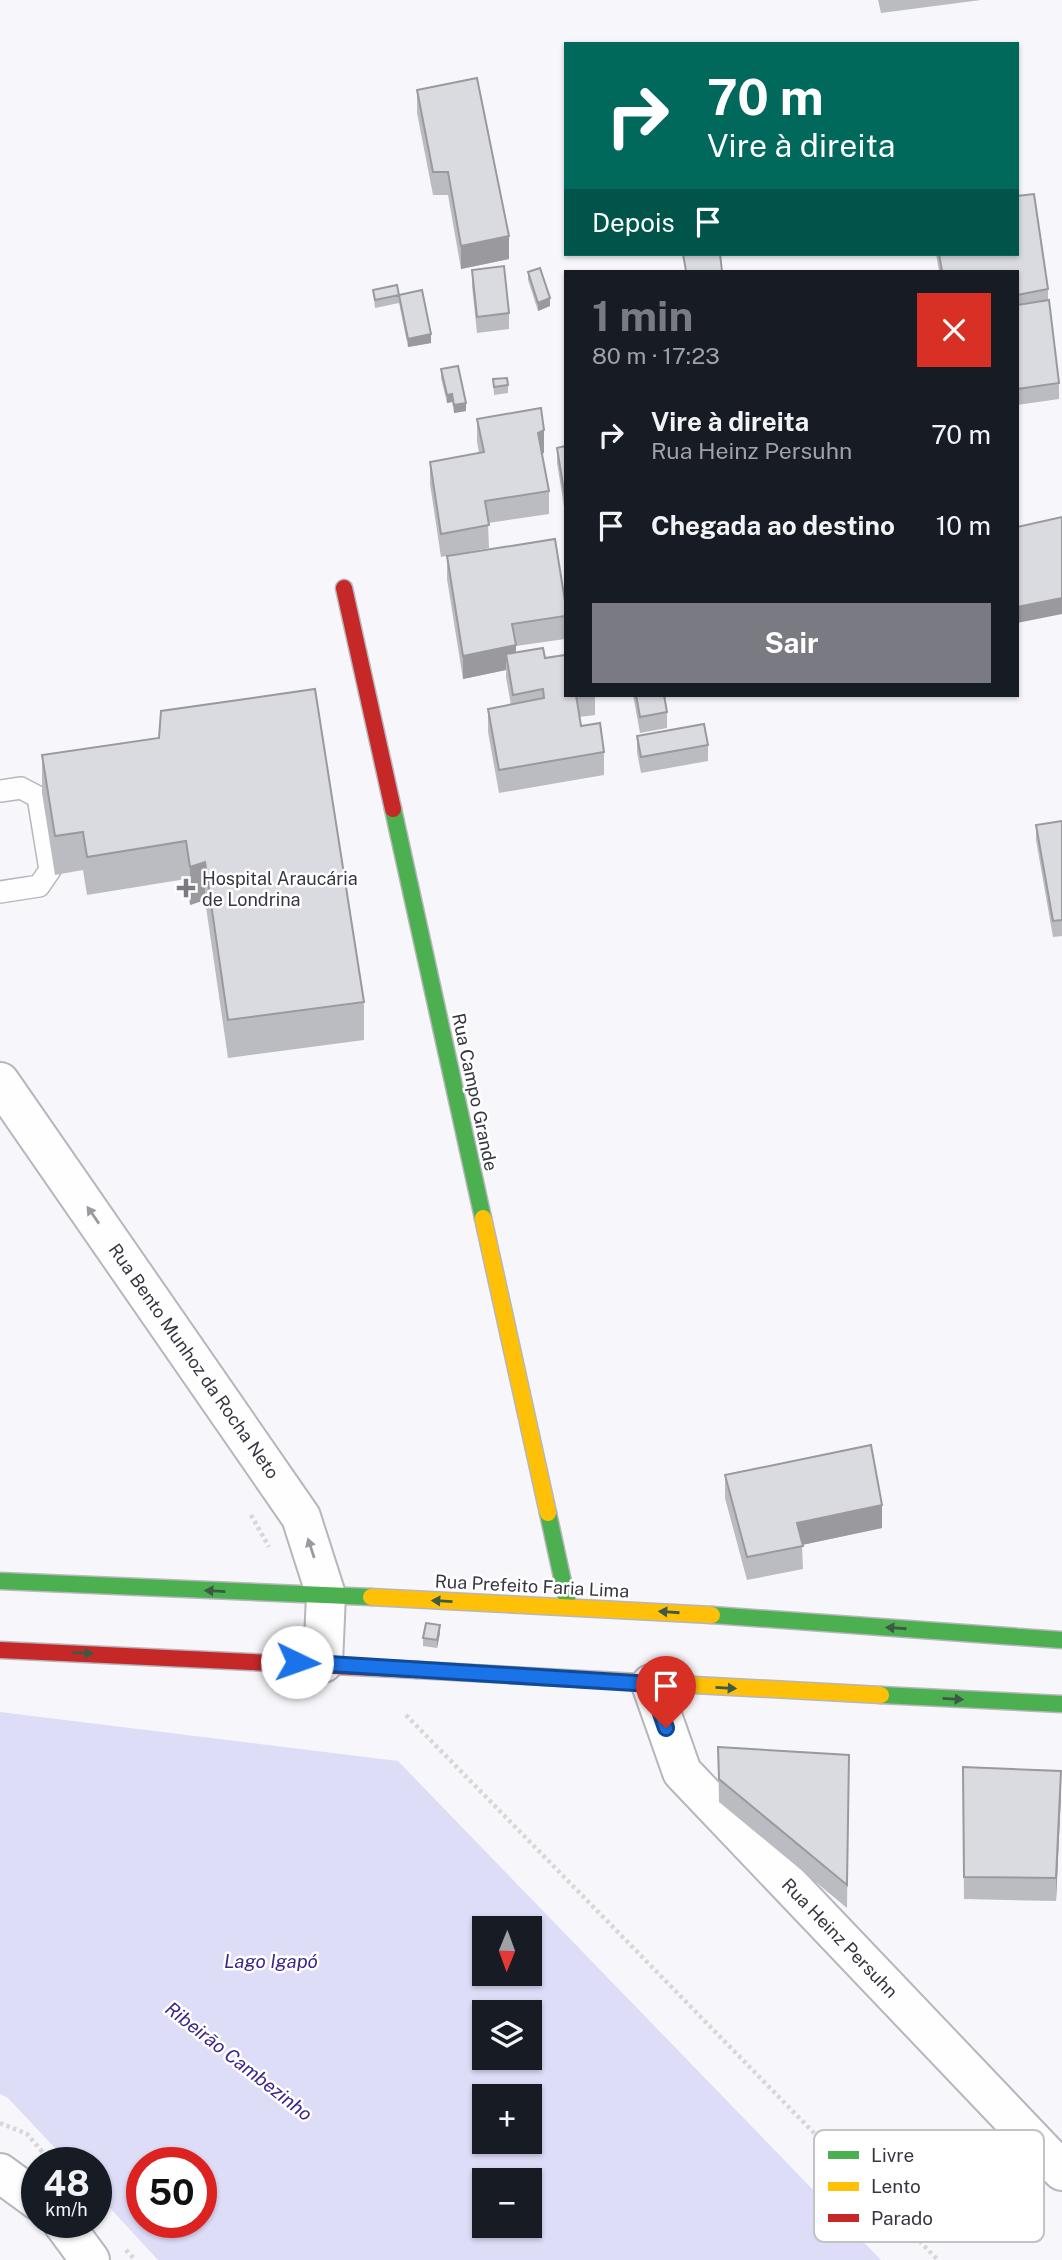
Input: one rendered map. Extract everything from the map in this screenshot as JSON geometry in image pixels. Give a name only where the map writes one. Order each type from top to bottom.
[{"type":"main road","name":"Rua Campo Grande","points":[[344,588],[568,1605]]},
{"type":"main road","name":"Rua Prefeito Faria Lima","points":[[0,1581],[568,1605],[1062,1640]]},
{"type":"main road","points":[[7,1651],[323,1663],[651,1684],[1062,1704]]},
{"type":"street","name":"Rua Bento Munhoz da Rocha Neto","points":[[0,1083],[302,1517],[326,1595],[323,1663]]},
{"type":"street","name":"Rua Heinz Persuhn","points":[[651,1684],[682,1772],[1023,2130]]},
{"type":"street","name":"Rua Heinz Persuhn","points":[[1044,2152],[1062,2171]]},
{"type":"street","points":[[0,2173],[21,2188]]},
{"type":"street","points":[[74,2238],[90,2260]]},
{"type":"lane","points":[[0,791],[21,788],[38,797],[50,870],[38,886],[0,892]]},
{"type":"path","points":[[406,1715],[814,2133]]},
{"type":"path","points":[[0,2123],[27,2134],[38,2147]]},
{"type":"path","points":[[920,2242],[938,2260]]},
{"type":"water","name":"Lago Igapó","points":[[0,1712],[398,1761],[814,2191],[814,2242],[864,2242],[881,2260],[158,2260],[138,2238],[217,2238],[217,2147],[126,2147],[126,2225],[112,2210],[112,2147],[54,2147],[8,2098],[0,2094]]},
{"type":"building","points":[[477,78],[509,236],[461,246],[448,172],[433,172],[417,90]]},
{"type":"building","points":[[1034,194],[1048,289],[1019,295],[1019,270],[942,270],[939,256],[1019,256],[1019,196]]},
{"type":"building","points":[[683,256],[720,256],[722,270],[686,270]]},
{"type":"building","points":[[504,266],[509,313],[477,317],[472,270]]},
{"type":"building","points":[[540,268],[550,298],[538,303],[528,272]]},
{"type":"building","points":[[397,285],[399,295],[375,300],[373,290]]},
{"type":"building","points":[[422,290],[431,334],[408,339],[399,295]]},
{"type":"building","points":[[1049,300],[1059,383],[1019,389],[1019,305]]},
{"type":"building","points":[[458,366],[466,403],[454,405],[452,394],[447,395],[441,369]]},
{"type":"building","points":[[507,378],[508,385],[494,387],[493,379]]},
{"type":"building","points":[[541,408],[544,430],[538,433],[549,491],[485,501],[489,525],[441,534],[430,462],[484,452],[477,419]]},
{"type":"building","points":[[564,446],[564,491],[557,448]]},
{"type":"building","points":[[1062,517],[1062,598],[1019,607],[1019,527]]},
{"type":"building","points":[[555,539],[564,595],[564,616],[512,624],[516,645],[463,656],[447,556]]},
{"type":"building","points":[[543,648],[545,658],[564,655],[564,697],[576,697],[581,726],[600,723],[604,752],[499,770],[488,709],[544,698],[543,689],[513,695],[506,654]]},
{"type":"building","name":"Hospital Araucária de Londrina","points":[[315,689],[364,1002],[228,1020],[205,862],[190,867],[186,841],[87,857],[83,832],[55,836],[42,755],[159,738],[161,711]]},
{"type":"building","points":[[636,697],[664,697],[667,712],[640,717]]},
{"type":"building","points":[[704,724],[708,745],[641,757],[637,736]]},
{"type":"building","points":[[1062,821],[1062,920],[1053,921],[1036,825]]},
{"type":"building","points":[[871,1445],[882,1505],[797,1523],[803,1546],[747,1557],[725,1475]]},
{"type":"building","points":[[426,1623],[440,1625],[437,1640],[423,1638]]},
{"type":"building","points":[[718,1747],[849,1755],[847,1885],[719,1779]]},
{"type":"building","points":[[963,1767],[1061,1771],[1056,1878],[964,1877]]},
{"type":"traffic: fast","points":[[393,809],[483,1218]]},
{"type":"traffic: fast","points":[[548,1513],[568,1605]]},
{"type":"traffic: fast","points":[[0,1581],[371,1597]]},
{"type":"traffic: fast","points":[[712,1615],[1062,1640]]},
{"type":"traffic: fast","points":[[881,1695],[1062,1704]]},
{"type":"traffic: slow","points":[[483,1218],[548,1513]]},
{"type":"traffic: slow","points":[[371,1597],[712,1615]]},
{"type":"traffic: slow","points":[[417,1670],[881,1695]]},
{"type":"traffic: jam","points":[[344,588],[393,809]]},
{"type":"traffic: jam","points":[[0,1650],[417,1670]]},
{"type":"place","name":"Hospital Araucária de Londrina","points":[[186,888]]},
{"type":"route","points":[[297,1662],[651,1684],[666,1728]]},
{"type":"water label","name":"Ribeirão Cambezinho","points":[[239,2061]]}]
